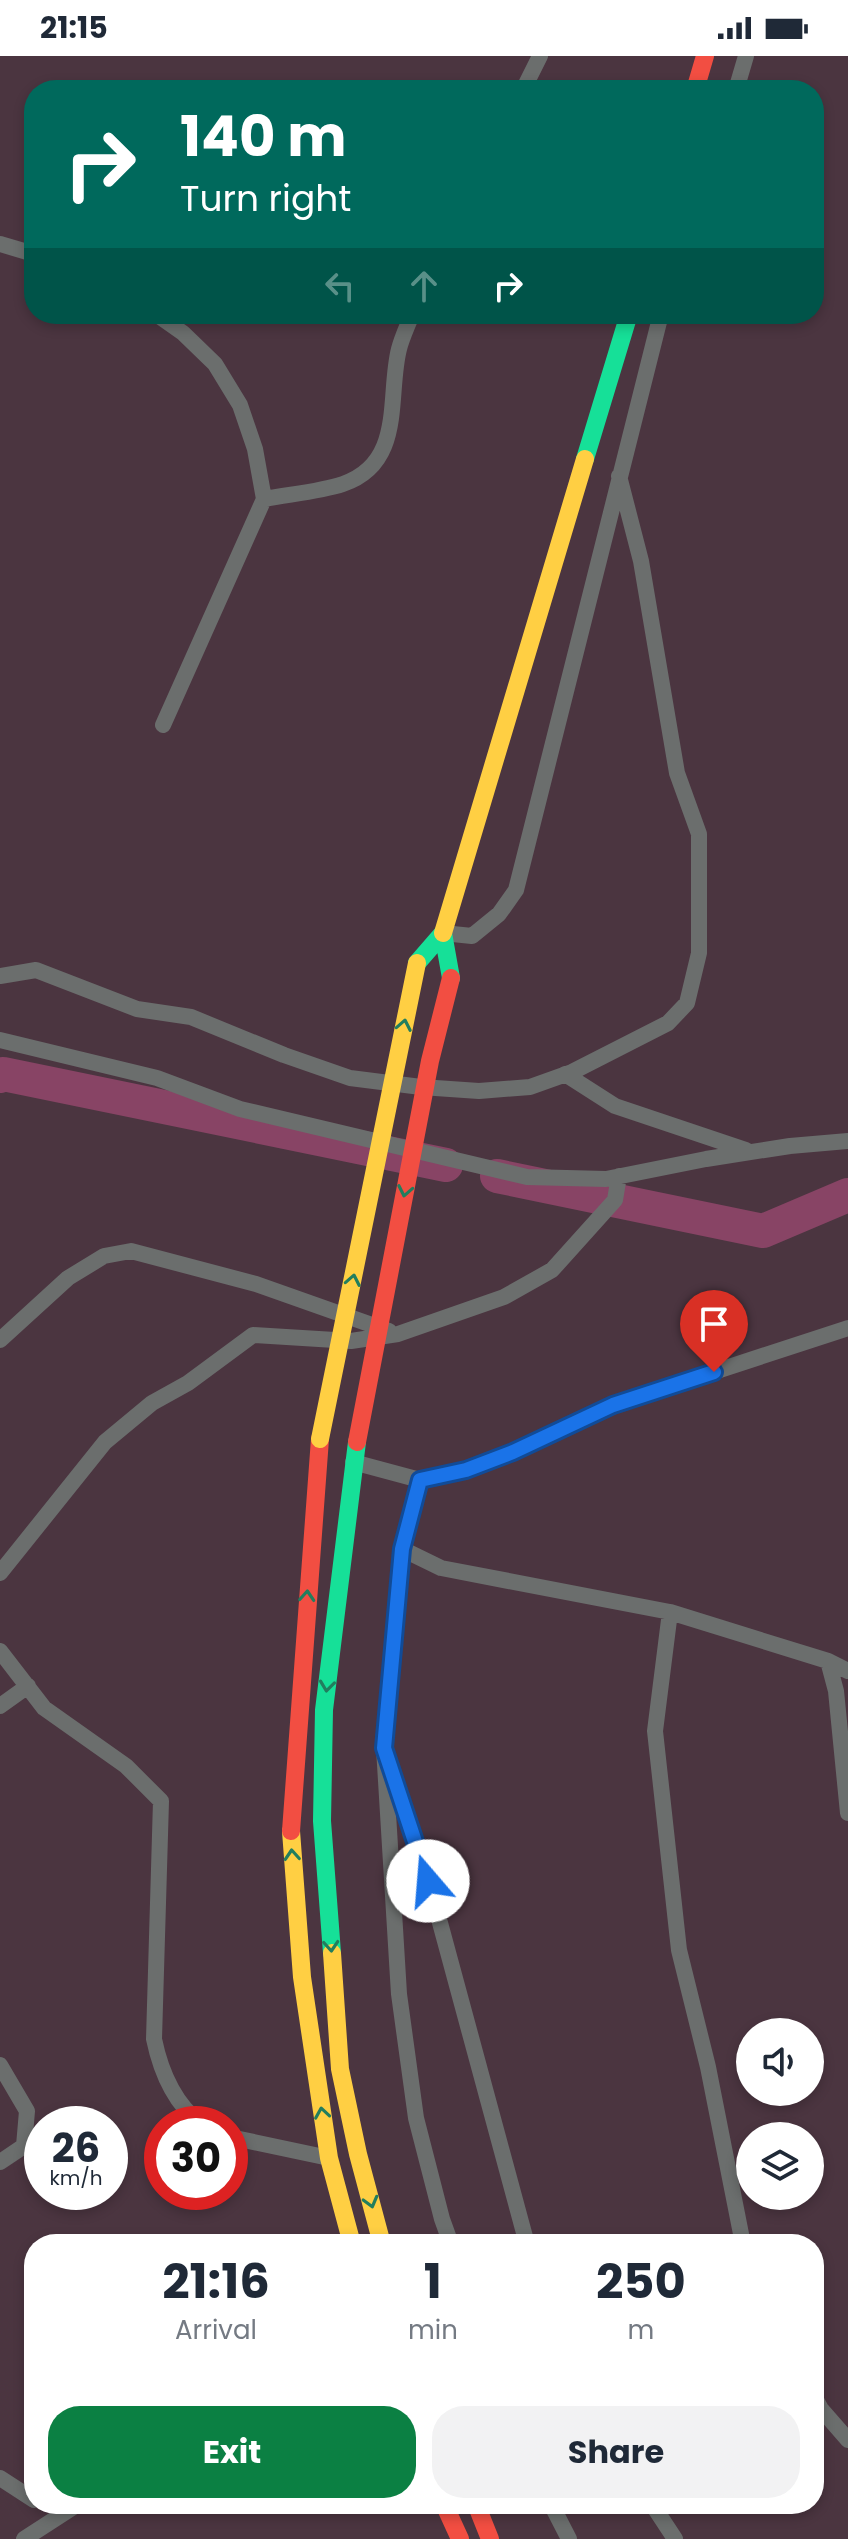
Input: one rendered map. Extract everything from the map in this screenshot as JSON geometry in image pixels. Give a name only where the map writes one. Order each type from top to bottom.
[{"type":"street","points":[[528,80],[540,56]]},
{"type":"street","points":[[698,80],[705,56]]},
{"type":"street","points":[[739,80],[746,56]]},
{"type":"street","points":[[0,244],[24,251]]},
{"type":"street","points":[[163,725],[264,499],[255,449],[240,405],[215,364],[170,324]]},
{"type":"street","points":[[264,499],[344,484],[375,462],[389,432],[398,350],[408,324]]},
{"type":"street","points":[[349,2234],[329,2158],[302,1977],[290,1820],[320,1439],[417,963],[443,933],[626,324]]},
{"type":"street","points":[[443,933],[472,936],[499,914],[516,890],[658,324]]},
{"type":"street","points":[[0,976],[36,970],[137,1009],[191,1017],[350,1078],[479,1091],[530,1087],[565,1074],[668,1023],[687,1003],[699,953],[699,834],[677,773],[641,561],[619,476]]},
{"type":"street","points":[[379,2234],[340,2069],[322,1821],[324,1710],[353,1462],[430,1061],[451,978],[443,933]]},
{"type":"street","points":[[0,1040],[157,1078],[240,1109],[527,1177],[606,1179],[751,1152],[848,1141]]},
{"type":"street","points":[[565,1074],[615,1106],[751,1152]]},
{"type":"street","points":[[0,1573],[105,1442],[152,1403],[188,1383],[253,1335],[351,1341],[398,1334],[504,1297],[552,1270],[615,1200],[619,1176]]},
{"type":"street","points":[[0,1340],[68,1278],[104,1256],[131,1251],[256,1284],[398,1334]]},
{"type":"street","points":[[353,1462],[420,1480],[466,1470],[513,1452],[613,1405],[848,1328]]},
{"type":"street","points":[[420,1480],[402,1549],[384,1748],[401,2010],[416,2118],[447,2234]]},
{"type":"street","points":[[402,1549],[441,1568],[670,1612],[828,1661],[848,1671]]},
{"type":"street","points":[[670,1612],[655,1731],[679,1950],[708,2067],[741,2234]]},
{"type":"street","points":[[0,1651],[44,1708],[126,1766],[161,1801],[154,2039],[158,2059],[182,2106]]},
{"type":"street","points":[[828,1661],[836,1691],[848,1813]]},
{"type":"street","points":[[0,1706],[28,1686]]},
{"type":"street","points":[[384,1748],[436,1908],[524,2234]]},
{"type":"street","points":[[0,2065],[27,2111],[24,2146],[0,2162]]},
{"type":"street","points":[[248,2141],[329,2158]]},
{"type":"street","points":[[824,2412],[848,2440]]},
{"type":"street","points":[[0,2478],[24,2494]]},
{"type":"street","points":[[24,2539],[62,2514]]},
{"type":"street","points":[[449,2514],[460,2539]]},
{"type":"street","points":[[480,2514],[490,2539]]},
{"type":"street","points":[[556,2514],[569,2539]]},
{"type":"street","points":[[659,2514],[675,2539]]},
{"type":"waterway","points":[[0,1076],[3,1074],[446,1165]]},
{"type":"waterway","points":[[497,1176],[763,1231],[848,1195]]},
{"type":"traffic: fast","points":[[585,459],[626,324]]},
{"type":"traffic: fast","points":[[417,963],[443,933],[451,978]]},
{"type":"traffic: fast","points":[[332,1953],[322,1821],[324,1710],[357,1442]]},
{"type":"traffic: slow","points":[[443,933],[585,459]]},
{"type":"traffic: slow","points":[[320,1439],[417,963]]},
{"type":"traffic: slow","points":[[291,1831],[302,1977],[329,2158],[349,2234]]},
{"type":"traffic: slow","points":[[332,1953],[340,2069],[379,2234]]},
{"type":"traffic: jam","points":[[698,80],[705,56]]},
{"type":"traffic: jam","points":[[357,1442],[430,1061],[451,978]]},
{"type":"traffic: jam","points":[[291,1831],[320,1439]]},
{"type":"traffic: jam","points":[[449,2514],[460,2539]]},
{"type":"traffic: jam","points":[[480,2514],[490,2539]]},
{"type":"route","points":[[428,1881],[384,1748],[402,1549],[420,1480],[466,1470],[513,1452],[613,1405],[714,1372]]}]
